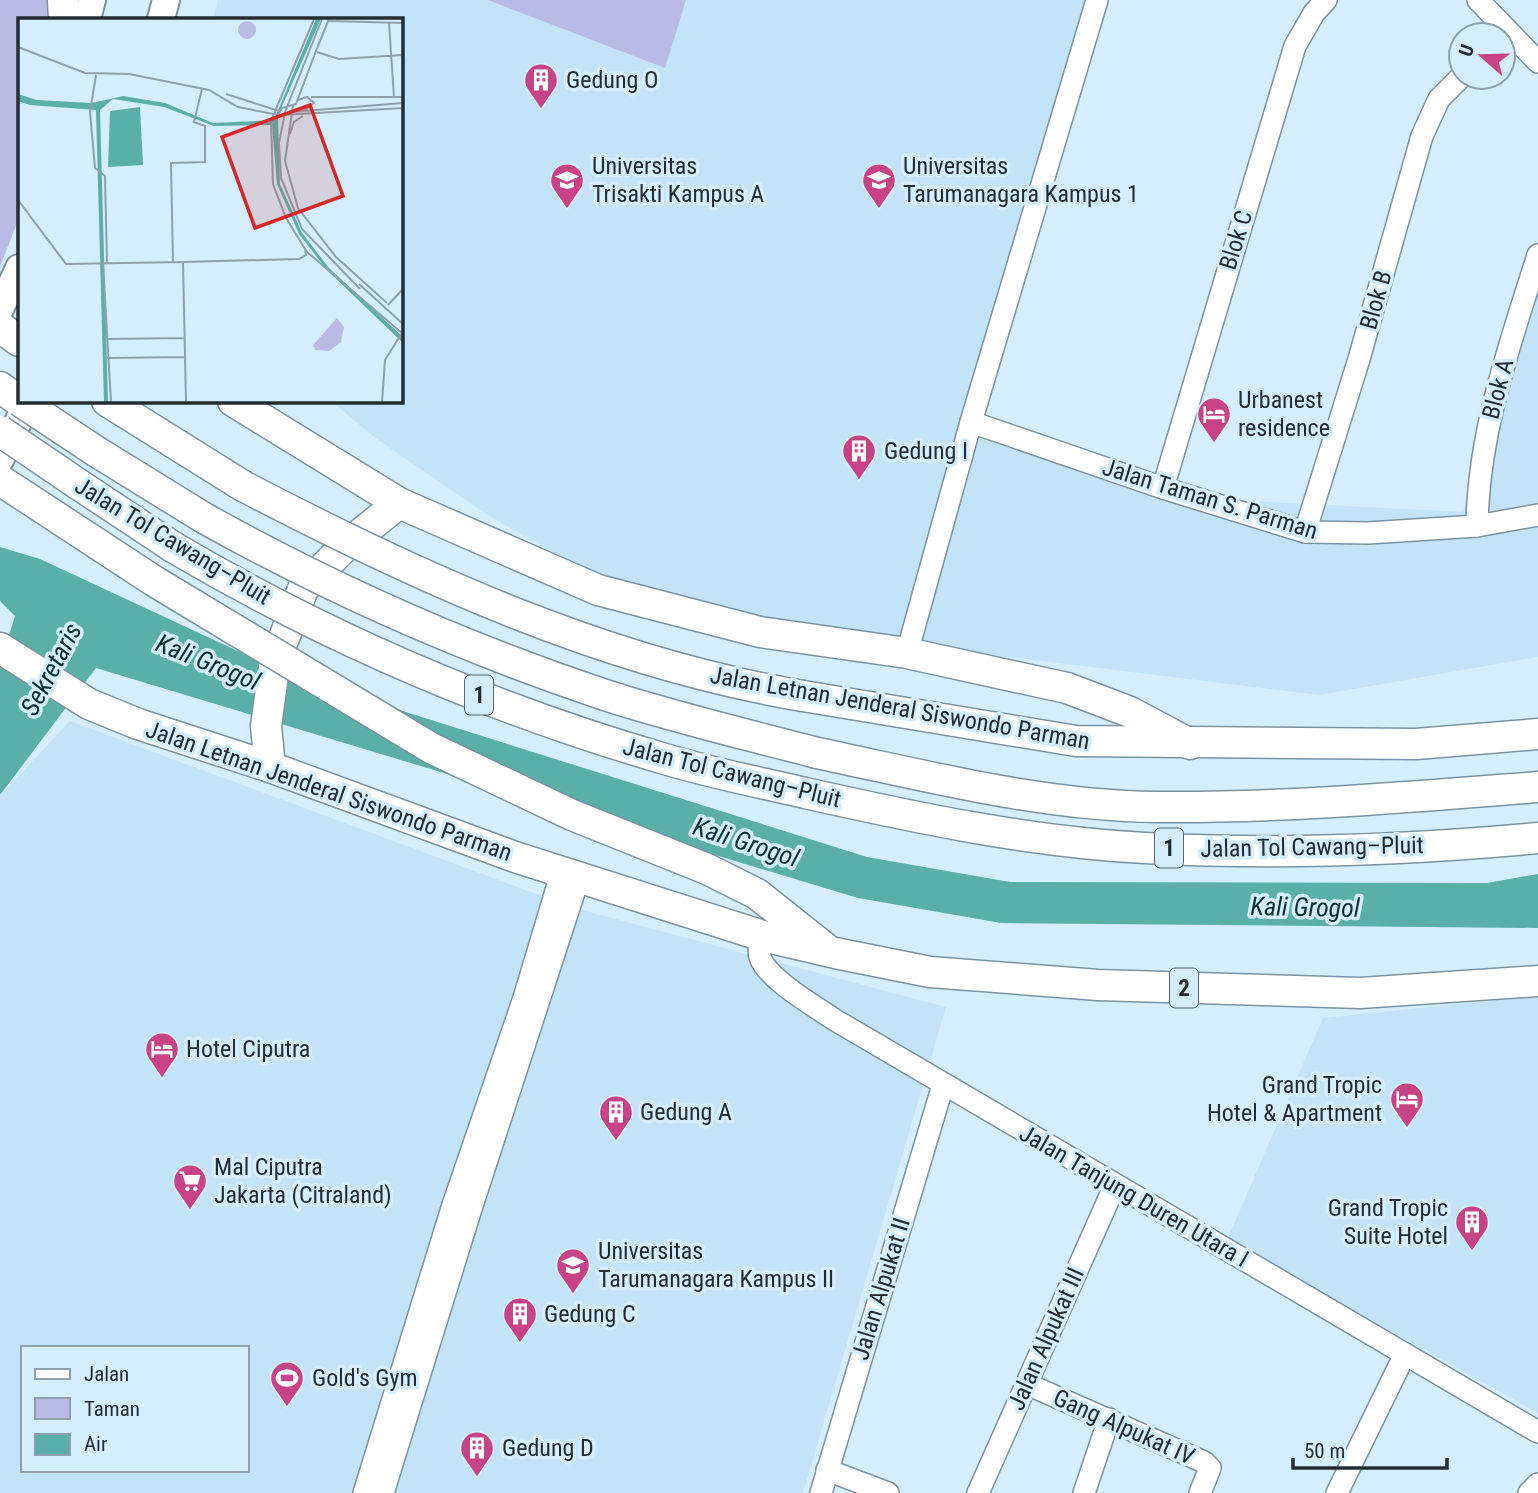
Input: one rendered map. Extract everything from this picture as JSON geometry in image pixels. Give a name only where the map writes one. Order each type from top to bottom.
[{"type":"highway","points":[[63,0],[64,18]]},
{"type":"highway","points":[[0,327],[18,340]]},
{"type":"highway","name":"Jalan Tol Cawang–Pluit","points":[[0,387],[18,400]]},
{"type":"highway","name":"Jalan Tol Cawang–Pluit","points":[[21,402],[204,519],[348,593],[466,643],[592,690],[817,753],[1011,792],[1156,807],[1402,799],[1538,787]]},
{"type":"highway","name":"Jalan Letnan Jenderal Siswondo Parman","points":[[109,402],[183,450],[335,534],[488,604],[693,673],[803,695],[1076,741],[1428,744],[1538,734]]},
{"type":"highway","points":[[235,402],[399,503],[529,562],[626,600],[761,632],[907,653],[1067,688],[1130,712],[1190,744]]},
{"type":"highway","name":"Jalan Tol Cawang–Pluit","points":[[0,431],[161,540],[226,579],[395,662],[555,725],[668,760],[927,821],[1144,848],[1374,849],[1538,838]]},
{"type":"highway","name":"Jalan Letnan Jenderal Siswondo Parman","points":[[0,481],[271,654],[431,748],[572,815],[707,869],[757,894],[831,952]]},
{"type":"highway","points":[[270,767],[266,726],[275,661],[303,589],[343,548],[399,503]]},
{"type":"highway","name":"Jalan Letnan Jenderal Siswondo Parman","points":[[0,648],[82,700],[138,724],[270,767],[570,874],[763,936],[831,952],[930,972],[1098,985],[1360,993],[1538,981]]},
{"type":"highway","points":[[0,674],[82,700]]},
{"type":"main road","points":[[87,18],[92,0]]},
{"type":"main road","points":[[161,18],[166,0]]},
{"type":"main road","points":[[0,309],[18,270]]},
{"type":"main road","points":[[0,460],[28,402]]},
{"type":"street","points":[[907,653],[971,422],[1097,0]]},
{"type":"street","name":"Blok C","points":[[1163,488],[1295,46],[1314,13],[1326,0]]},
{"type":"street","points":[[1478,0],[1495,21]]},
{"type":"street","points":[[1517,44],[1538,62]]},
{"type":"street","name":"Blok B","points":[[1305,532],[1359,359],[1422,136],[1439,99],[1447,91]]},
{"type":"street","name":"Blok A","points":[[1477,526],[1480,464],[1492,407],[1538,255]]},
{"type":"street","name":"Jalan Taman S. Parman","points":[[971,422],[1163,488],[1305,532],[1368,533],[1477,526],[1538,515]]},
{"type":"street","points":[[364,1493],[461,1210],[570,874]]},
{"type":"street","name":"Jalan Tanjung Duren Utara I","points":[[763,936],[759,952],[761,961],[792,990],[835,1020],[1538,1432]]},
{"type":"street","name":"Jalan Alpukat II","points":[[821,1493],[943,1085]]},
{"type":"street","name":"Jalan Alpukat III","points":[[978,1493],[1115,1185]]},
{"type":"street","points":[[383,1493],[461,1210]]},
{"type":"street","points":[[1337,1493],[1405,1354]]},
{"type":"street","name":"Gang Alpukat IV","points":[[1027,1384],[1204,1462],[1210,1468],[1203,1485]]},
{"type":"street","points":[[1084,1493],[1109,1419]]},
{"type":"street","points":[[827,1470],[888,1493]]},
{"type":"street","points":[[1529,1493],[1538,1484]]},
{"type":"shaded area","points":[[218,0],[1095,0],[974,433],[1213,499],[1463,512],[1538,249],[1538,657],[1319,695],[775,628],[587,572],[486,514],[374,437],[332,402],[402,402],[402,18],[213,18]]},
{"type":"shaded area","points":[[70,721],[571,907],[946,1007],[803,1493],[0,1493],[0,796]]},
{"type":"shaded area","name":"Grand Tropic Hotel & Apartment","points":[[1538,996],[1538,1413],[1227,1240],[1323,1018]]},
{"type":"green space","points":[[0,0],[104,0],[97,18],[18,18],[18,221],[0,267]]},
{"type":"green space","points":[[488,0],[686,0],[665,68]]},
{"type":"water","points":[[0,547],[40,559],[257,660],[393,708],[867,857],[1010,882],[1487,883],[1538,874],[1538,928],[1001,923],[858,898],[96,668],[0,795],[0,664],[15,616],[0,601]]},
{"type":"place","name":"Gedung O","points":[[541,110]]},
{"type":"place","name":"Universitas Trisakti Kampus A","points":[[567,210]]},
{"type":"place","name":"Universitas Tarumanagara Kampus 1","points":[[879,210]]},
{"type":"place","name":"Urbanest residence","points":[[1214,444]]},
{"type":"place","name":"Gedung I","points":[[859,481]]},
{"type":"place","name":"Hotel Ciputra","points":[[162,1079]]},
{"type":"place","name":"Grand Tropic Hotel & Apartment","points":[[1407,1129]]},
{"type":"place","name":"Gedung A","points":[[616,1142]]},
{"type":"place","name":"Mal Ciputra Jakarta (Citraland)","points":[[190,1211]]},
{"type":"place","name":"Grand Tropic Suite Hotel","points":[[1472,1252]]},
{"type":"place","name":"Universitas Tarumanagara Kampus II","points":[[573,1295]]},
{"type":"place","name":"Gedung C","points":[[520,1344]]},
{"type":"place","name":"Gold's Gym","points":[[287,1408]]},
{"type":"place","name":"Gedung D","points":[[477,1478]]},
{"type":"water label","name":"Kali Grogol","points":[[208,662]]},
{"type":"water label","name":"Sekretaris","points":[[51,669]]},
{"type":"water label","name":"Kali Grogol","points":[[746,842]]},
{"type":"water label","name":"Kali Grogol","points":[[1305,907]]}]
